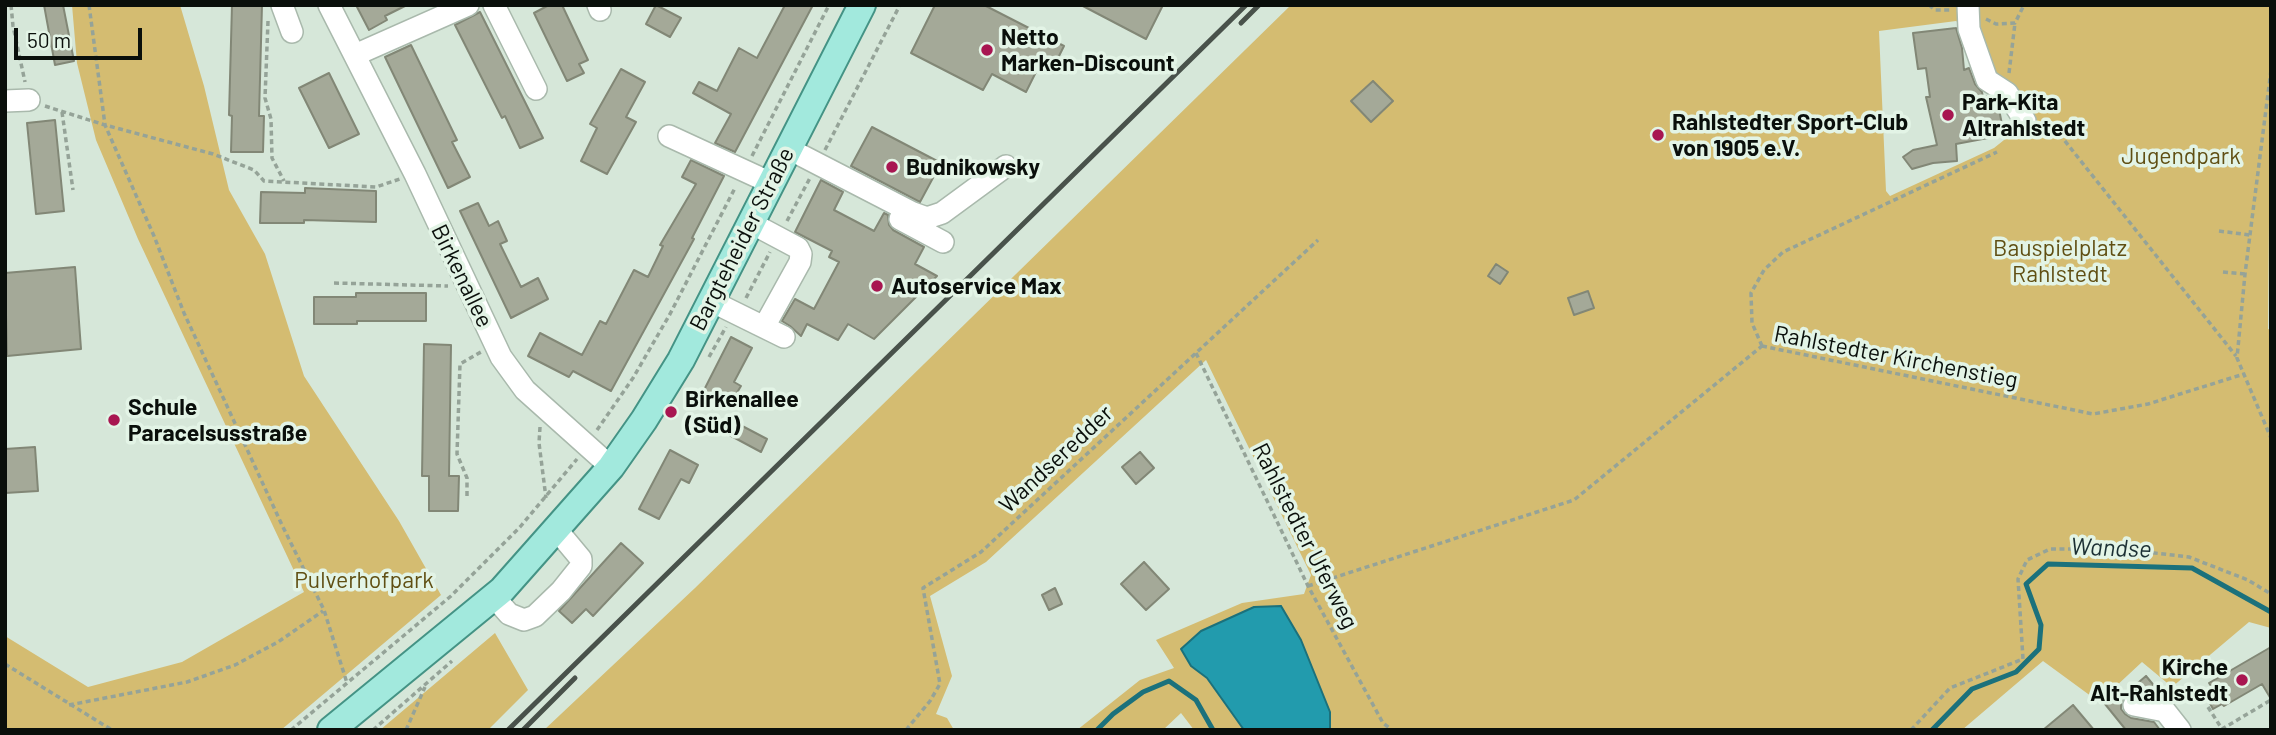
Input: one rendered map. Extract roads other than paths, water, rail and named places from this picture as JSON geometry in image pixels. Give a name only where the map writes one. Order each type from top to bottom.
[{"type":"main road","name":"Bargteheider Straße","points":[[331,730],[494,597],[611,467],[681,360],[858,7]]},
{"type":"street","name":"Birkenallee","points":[[329,5],[415,174],[501,357],[525,390],[611,467]]},
{"type":"street","points":[[355,55],[468,5]]},
{"type":"street","points":[[494,5],[536,89]]},
{"type":"street","points":[[1968,5],[1969,29],[1987,80],[2007,93],[2025,121]]},
{"type":"street","points":[[275,12],[292,32]]},
{"type":"street","points":[[5,101],[29,100]]},
{"type":"street","points":[[669,136],[771,183]]},
{"type":"street","points":[[787,152],[927,218],[942,213],[1006,166]]},
{"type":"street","points":[[787,152],[943,242]]},
{"type":"street","points":[[751,223],[798,248],[801,254],[800,262],[764,327]]},
{"type":"street","points":[[711,301],[784,337]]},
{"type":"street","points":[[494,597],[509,614],[524,620],[535,616],[546,607],[581,566],[580,555],[556,529]]},
{"type":"street","points":[[2134,705],[2165,711],[2180,730]]},
{"type":"water","points":[[1281,606],[1301,640],[1330,712],[1330,730],[1244,730],[1207,678],[1191,666],[1181,649],[1201,631],[1254,607]]},
{"type":"waterway","name":"Wandse","points":[[1932,730],[1972,689],[2016,672],[2039,649],[2041,625],[2026,584],[2048,564],[2192,568],[2271,612]]},
{"type":"waterway","name":"Wandse","points":[[1097,730],[1113,714],[1143,692],[1169,681],[1196,700],[1213,730]]},
{"type":"railway","points":[[508,730],[1246,5]]},
{"type":"railway","points":[[1241,23],[1259,5]]},
{"type":"railway","points":[[523,730],[575,678]]},
{"type":"place","name":"Netto Marken-Discount","points":[[987,50]]},
{"type":"place","name":"Park-Kita Altrahlstedt","points":[[1948,115]]},
{"type":"place","name":"Rahlstedter Sport-Club von 1905 e.V.","points":[[1658,135]]},
{"type":"place","name":"Budnikowsky","points":[[892,167]]},
{"type":"place","name":"Autoservice Max","points":[[877,286]]},
{"type":"place","name":"Birkenallee (Süd)","points":[[671,412]]},
{"type":"place","name":"Schule Paracelsusstraße","points":[[114,420]]},
{"type":"place","name":"Kirche Alt-Rahlstedt","points":[[2242,680]]},
{"type":"park label","name":"Jugendpark","points":[[2181,156]]},
{"type":"park label","name":"Bauspielplatz Rahlstedt","points":[[2060,261]]},
{"type":"park label","name":"Pulverhofpark","points":[[364,580]]}]
